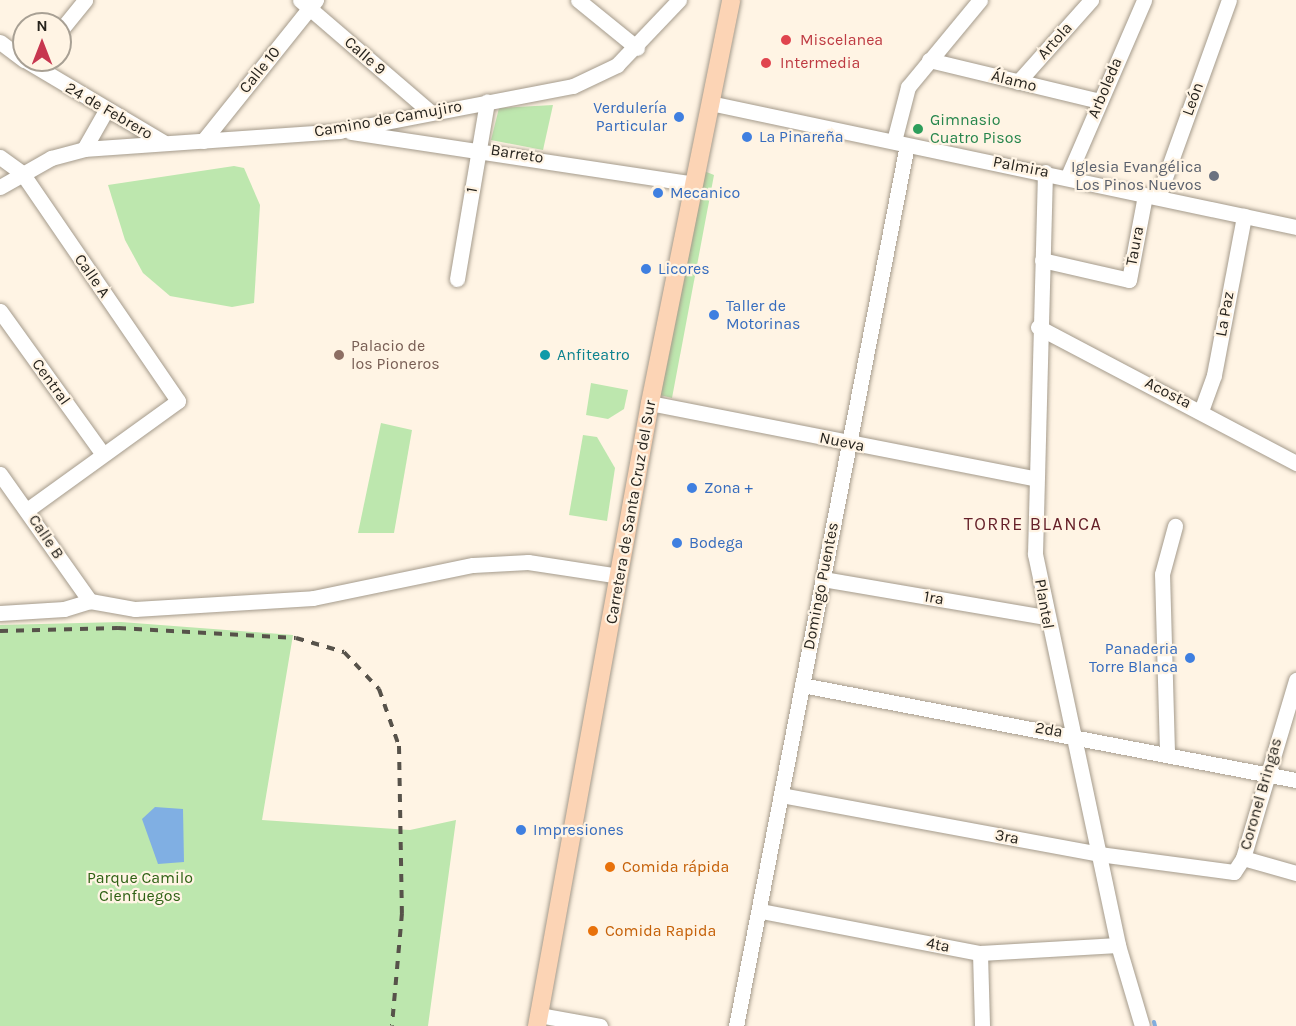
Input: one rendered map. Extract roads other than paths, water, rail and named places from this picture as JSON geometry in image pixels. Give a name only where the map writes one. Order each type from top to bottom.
[{"type":"main road","name":"Carretera de Santa Cruz del Sur","points":[[538,1020],[650,403],[731,0]]},
{"type":"street","points":[[72,16],[85,0]]},
{"type":"street","points":[[578,0],[637,48]]},
{"type":"street","name":"Camino de Camujiro","points":[[0,187],[22,173],[84,149],[339,131],[429,111],[573,86],[637,48],[679,0]]},
{"type":"street","name":"Domingo Puentes","points":[[736,1026],[760,911],[848,444],[901,143],[908,87],[980,0]]},
{"type":"street","name":"Artola","points":[[1018,82],[1091,0]]},
{"type":"street","name":"Arboleda","points":[[1068,176],[1143,0]]},
{"type":"street","name":"León","points":[[1152,196],[1229,0]]},
{"type":"street","name":"Calle 9","points":[[309,3],[429,111]]},
{"type":"street","name":"Calle 10","points":[[203,141],[309,3]]},
{"type":"street","name":"Álamo","points":[[929,60],[1100,101]]},
{"type":"street","name":"24 de Febrero","points":[[45,72],[105,112],[163,142]]},
{"type":"street","name":"1","points":[[457,279],[487,102]]},
{"type":"street","name":"Palmira","points":[[710,103],[1068,176],[1296,227]]},
{"type":"street","points":[[84,149],[105,112]]},
{"type":"street","name":"Barreto","points":[[339,131],[479,148],[694,184]]},
{"type":"street","name":"Calle A","points":[[0,156],[22,173],[178,400],[102,453]]},
{"type":"street","name":"Plantel","points":[[1045,172],[1034,478],[1035,554],[1046,617],[1118,945],[1142,1026]]},
{"type":"street","name":"Taura","points":[[1042,260],[1129,280],[1152,196]]},
{"type":"street","name":"La Paz","points":[[1201,411],[1214,375],[1244,216]]},
{"type":"street","name":"Central","points":[[0,311],[102,453]]},
{"type":"street","name":"Acosta","points":[[1038,327],[1296,463]]},
{"type":"street","name":"Nueva","points":[[650,403],[848,444],[1034,478]]},
{"type":"street","points":[[27,510],[102,453]]},
{"type":"street","name":"Calle B","points":[[0,474],[90,601]]},
{"type":"street","points":[[1167,752],[1162,574],[1175,526]]},
{"type":"street","points":[[0,613],[64,609],[90,601],[135,609],[313,598],[473,565],[528,562],[619,576]]},
{"type":"street","name":"1ra","points":[[823,579],[1046,617]]},
{"type":"street","name":"Coronel Bringas","points":[[1234,872],[1243,858],[1267,772],[1296,682]]},
{"type":"street","name":"2da","points":[[802,685],[1167,752],[1296,780]]},
{"type":"street","name":"3ra","points":[[781,795],[1099,854],[1234,872]]},
{"type":"street","points":[[1243,858],[1296,873]]},
{"type":"street","name":"4ta","points":[[760,911],[980,953],[1118,945]]},
{"type":"street","points":[[980,953],[982,1026]]},
{"type":"street","points":[[538,1020],[600,1026]]},
{"type":"water","points":[[155,807],[183,809],[184,862],[158,864],[142,819]]},
{"type":"waterway","points":[[1154,1022],[1155,1026]]},
{"type":"railway","points":[[0,631],[118,628],[296,638],[344,652],[379,689],[399,746],[402,913],[392,1026]]},
{"type":"place","name":"Miscelanea","points":[[786,40]]},
{"type":"place","name":"Intermedia","points":[[766,63]]},
{"type":"place","name":"Verdulería Particular","points":[[679,117]]},
{"type":"place","name":"Gimnasio Cuatro Pisos","points":[[918,129]]},
{"type":"place","name":"La Pinareña","points":[[747,137]]},
{"type":"place","name":"Iglesia Evangélica Los Pinos Nuevos","points":[[1214,176]]},
{"type":"place","name":"Mecanico","points":[[658,193]]},
{"type":"place","name":"Licores","points":[[646,269]]},
{"type":"place","name":"Taller de Motorinas","points":[[714,315]]},
{"type":"place","name":"Palacio de los Pioneros","points":[[339,355]]},
{"type":"place","name":"Anfiteatro","points":[[545,355]]},
{"type":"place","name":"Zona +","points":[[692,488]]},
{"type":"place","name":"Bodega","points":[[677,543]]},
{"type":"place","name":"Panaderia Torre Blanca","points":[[1190,658]]},
{"type":"place","name":"Impresiones","points":[[521,830]]},
{"type":"place","name":"Comida rápida","points":[[610,867]]},
{"type":"place","name":"Comida Rapida","points":[[593,931]]},
{"type":"district","name":"TORRE BLANCA","points":[[1033,524]]},
{"type":"park label","name":"Parque Camilo Cienfuegos","points":[[140,887]]}]
